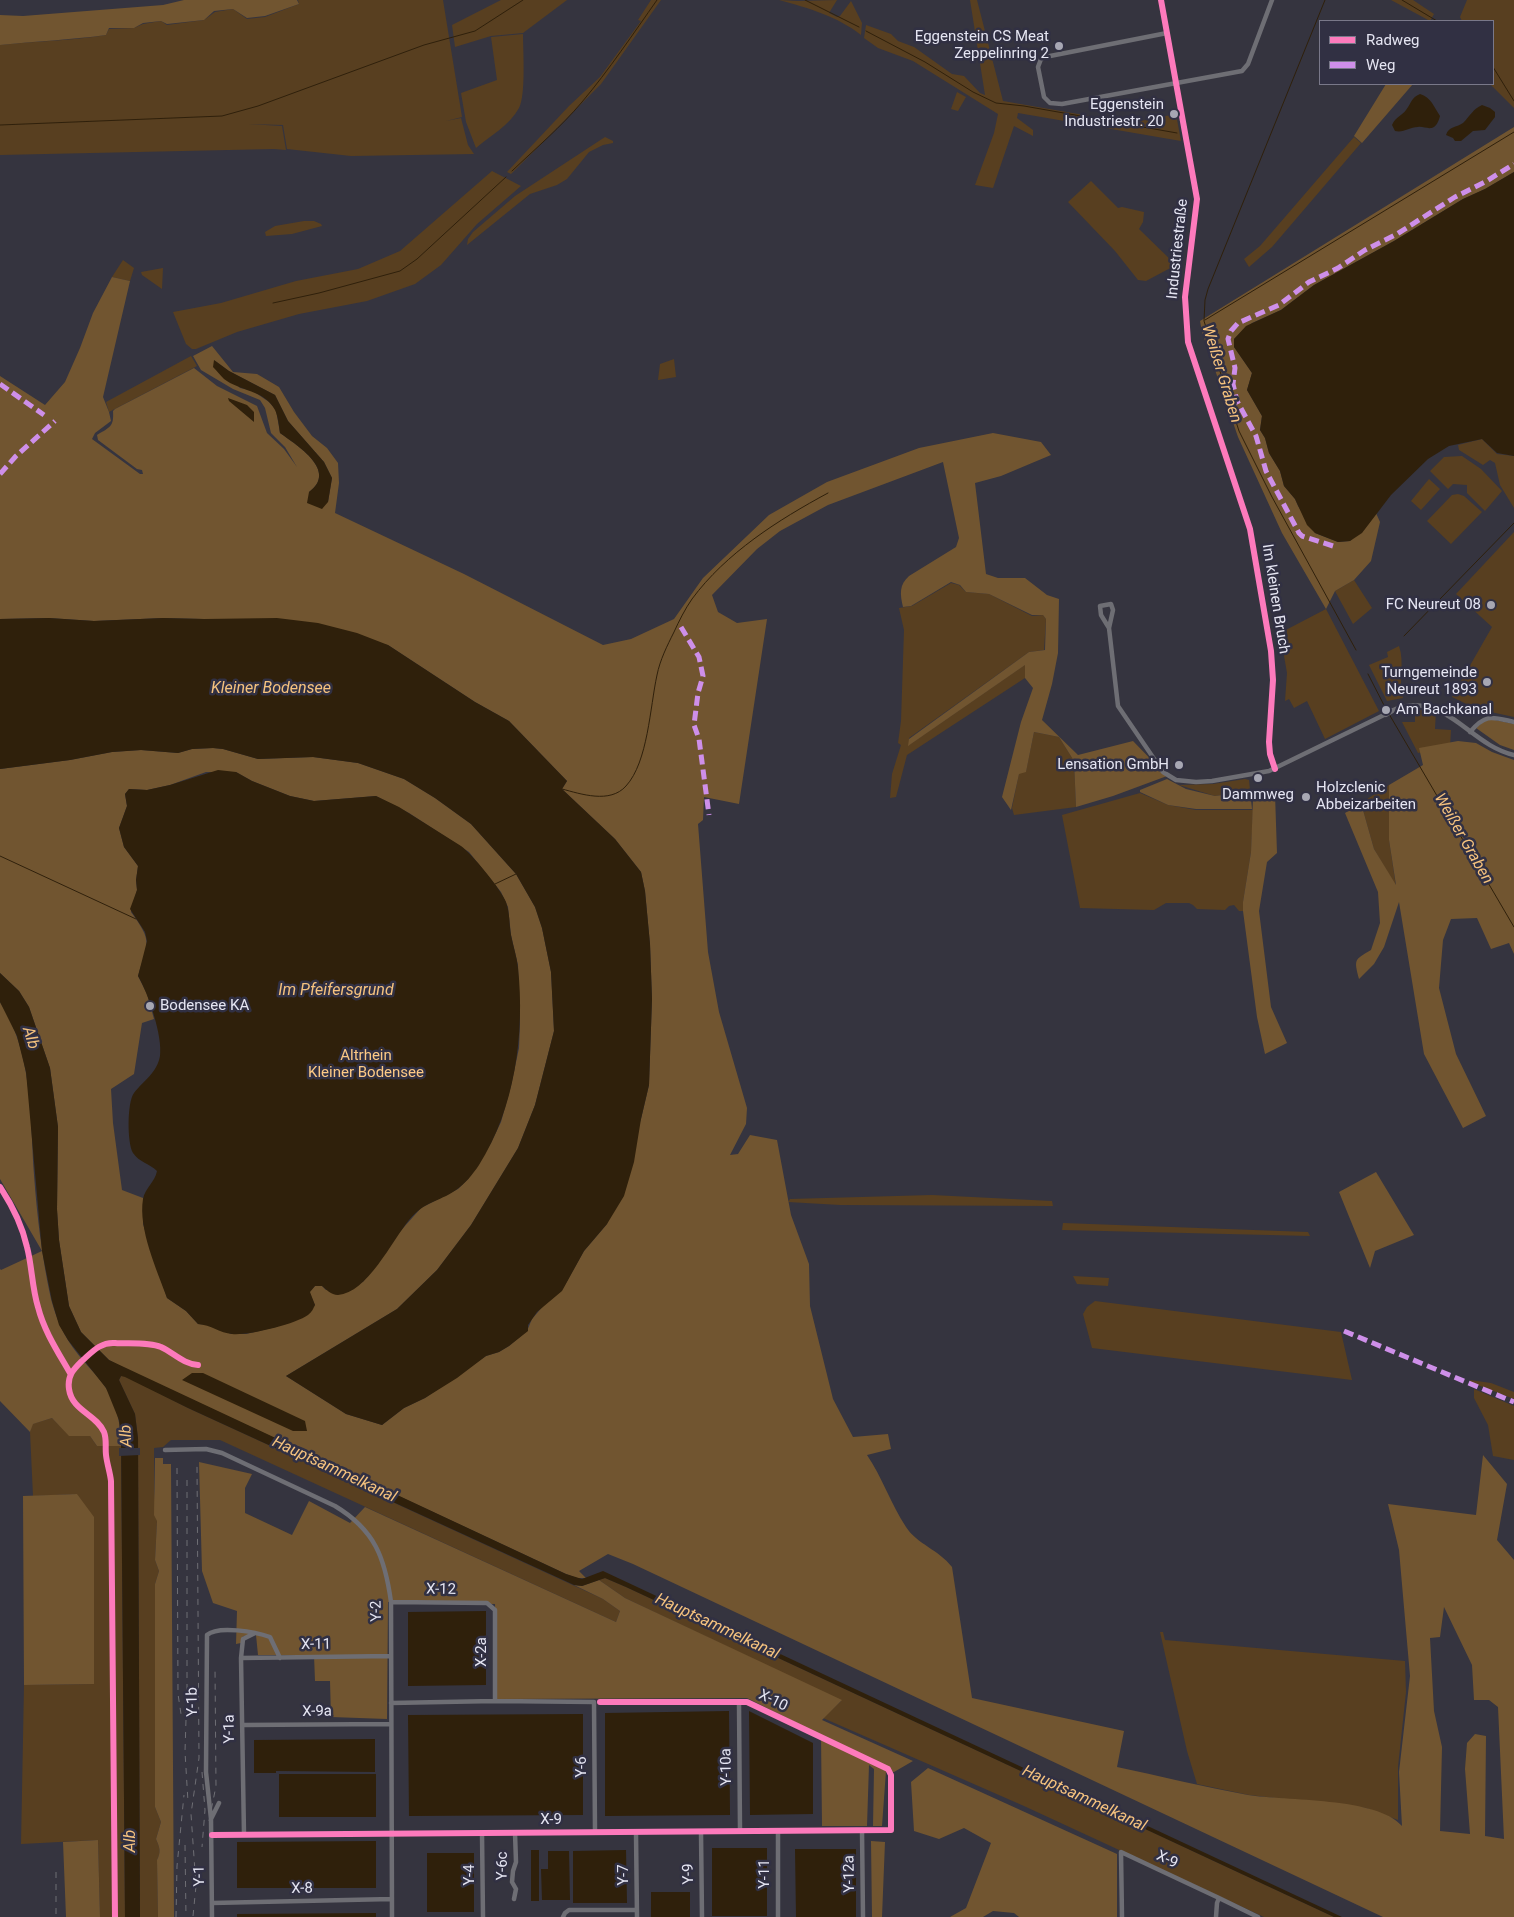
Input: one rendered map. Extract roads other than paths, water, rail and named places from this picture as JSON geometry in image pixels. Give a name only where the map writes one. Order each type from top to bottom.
[{"type":"street","name":"Industriestraße","points":[[1161,0],[1197,199],[1185,297],[1188,342],[1190,354],[1220,438]]},
{"type":"street","points":[[1167,33],[1041,59],[1038,67],[1044,98],[1046,101],[1062,104],[1237,73],[1246,68],[1272,0]]},
{"type":"street","name":"Im kleinen Bruch","points":[[1220,438],[1250,529],[1269,637],[1273,671],[1269,742],[1275,769]]},
{"type":"street","points":[[1108,628],[1113,610],[1112,605],[1109,603],[1102,605],[1100,608],[1101,615],[1108,628],[1118,706],[1167,776],[1182,781],[1212,781],[1275,769],[1388,713],[1408,706],[1431,707],[1443,712],[1492,747],[1514,755]]},
{"type":"street","points":[[1470,732],[1487,717],[1514,722]]},
{"type":"street","name":"Y-2","points":[[165,1450],[206,1449],[222,1453],[336,1506],[348,1514],[367,1532],[378,1551],[387,1576],[390,1602],[392,1917]]},
{"type":"street","name":"X-12","points":[[390,1602],[491,1605]]},
{"type":"street","name":"X-2a","points":[[491,1605],[494,1610],[495,1701]]},
{"type":"street","name":"Y-1b","points":[[212,1835],[206,1772],[205,1639],[206,1636],[214,1631],[257,1632]]},
{"type":"street","points":[[257,1632],[270,1637],[280,1658]]},
{"type":"street","name":"Y-1a","points":[[244,1835],[243,1639],[257,1632]]},
{"type":"street","name":"X-11","points":[[242,1658],[391,1656]]},
{"type":"street","name":"X-10","points":[[391,1703],[495,1701],[747,1702],[888,1770],[891,1775],[891,1830]]},
{"type":"street","name":"Y-6","points":[[595,1832],[597,1702]]},
{"type":"street","name":"Y-10a","points":[[739,1702],[740,1831]]},
{"type":"street","name":"X-9a","points":[[243,1725],[391,1724]]},
{"type":"street","points":[[211,1819],[220,1803]]},
{"type":"street","name":"Y-12a","points":[[862,1830],[863,1917]]},
{"type":"street","name":"X-9","points":[[212,1835],[891,1830]]},
{"type":"street","name":"Y-11","points":[[778,1831],[778,1917]]},
{"type":"street","name":"Y-7","points":[[636,1832],[637,1917]]},
{"type":"street","name":"Y-9","points":[[701,1832],[702,1917]]},
{"type":"street","name":"Y-4","points":[[482,1833],[483,1917]]},
{"type":"street","name":"Y-6c","points":[[514,1899],[516,1888],[512,1882],[512,1871],[516,1862],[516,1833]]},
{"type":"street","name":"Y-1","points":[[212,1835],[212,1917]]},
{"type":"street","name":"X-9","points":[[1122,1917],[1120,1852],[1218,1900],[1258,1917]]},
{"type":"street","name":"X-8","points":[[212,1903],[392,1899]]},
{"type":"street","points":[[1216,1917],[1218,1900]]},
{"type":"street","points":[[563,1917],[567,1911],[636,1910]]},
{"type":"water","points":[[1420,94],[1430,100],[1440,116],[1437,124],[1432,128],[1415,127],[1395,131],[1392,125],[1394,122],[1413,99]]},
{"type":"water","points":[[1482,105],[1495,112],[1495,117],[1485,130],[1473,131],[1461,141],[1455,141],[1446,135],[1449,130],[1463,123]]},
{"type":"water","points":[[1514,172],[1514,456],[1497,453],[1482,439],[1449,446],[1428,459],[1391,495],[1362,533],[1350,541],[1338,542],[1315,533],[1307,525],[1295,499],[1284,486],[1280,471],[1269,453],[1265,438],[1260,430],[1262,416],[1247,390],[1252,373],[1234,347],[1234,339],[1246,326],[1281,310],[1314,285],[1394,241],[1463,199]]},
{"type":"water","points":[[214,360],[229,371],[275,395],[288,421],[324,462],[332,478],[328,502],[322,509],[307,503],[309,492],[317,484],[319,476],[317,468],[305,452],[280,433],[277,415],[271,403],[265,398],[224,379],[213,367]]},
{"type":"water","points":[[228,398],[247,405],[254,412],[254,422],[229,401]]},
{"type":"water","name":"Kleiner Bodensee","points":[[49,618],[94,621],[163,618],[277,618],[318,623],[357,633],[388,645],[475,702],[509,721],[567,781],[562,789],[615,839],[641,872],[645,891],[650,944],[652,999],[649,1085],[634,1162],[624,1196],[607,1224],[584,1251],[562,1291],[537,1312],[528,1325],[528,1331],[509,1346],[499,1352],[486,1356],[457,1378],[425,1398],[404,1408],[382,1425],[346,1414],[286,1376],[397,1309],[437,1270],[471,1225],[518,1148],[535,1105],[554,1031],[551,972],[542,928],[535,907],[516,874],[471,824],[435,798],[404,779],[358,763],[313,757],[258,759],[213,748],[192,749],[178,753],[141,750],[112,752],[70,760],[0,769],[0,619]]},
{"type":"water","name":"Im Pfeifersgrund","points":[[218,770],[236,772],[252,781],[290,796],[314,801],[376,796],[399,807],[461,846],[486,872],[506,902],[520,993],[518,1044],[515,1070],[509,1095],[491,1143],[479,1165],[463,1185],[426,1205],[415,1214],[402,1229],[369,1276],[349,1292],[335,1295],[322,1286],[315,1286],[310,1292],[315,1305],[308,1315],[283,1325],[239,1334],[228,1333],[198,1324],[186,1311],[167,1298],[149,1249],[142,1211],[144,1195],[157,1171],[138,1159],[133,1153],[129,1132],[129,1113],[132,1098],[156,1067],[160,1056],[160,1048],[154,1015],[138,976],[147,941],[145,932],[130,909],[137,890],[138,866],[124,847],[119,828],[127,806],[125,794],[129,789],[147,790]]},
{"type":"water","points":[[0,973],[19,991],[29,1007],[50,1068],[58,1127],[57,1209],[59,1240],[69,1306],[81,1332],[109,1360],[566,1574],[582,1579],[603,1571],[1342,1917],[1334,1917],[626,1587],[605,1578],[582,1586],[574,1585],[121,1376],[119,1380],[135,1414],[138,1438],[140,1917],[125,1917],[121,1437],[119,1420],[106,1388],[68,1340],[59,1325],[52,1301],[42,1251],[26,1072],[17,1036],[0,1002]]},
{"type":"water","points":[[192,1373],[203,1373],[305,1421],[307,1431],[293,1431],[182,1380]]},
{"type":"water","points":[[486,1611],[486,1685],[408,1686],[408,1612]]},
{"type":"water","points":[[729,1711],[730,1815],[605,1816],[605,1713]]},
{"type":"water","points":[[749,1711],[813,1743],[813,1814],[750,1815]]},
{"type":"water","points":[[583,1714],[583,1815],[409,1816],[408,1715]]},
{"type":"water","points":[[375,1739],[375,1772],[276,1771],[276,1773],[254,1773],[254,1740]]},
{"type":"water","points":[[279,1774],[376,1774],[376,1817],[279,1817]]},
{"type":"water","points":[[376,1841],[376,1888],[237,1888],[237,1842]]},
{"type":"water","points":[[712,1848],[767,1848],[767,1916],[712,1916]]},
{"type":"water","points":[[795,1849],[856,1849],[856,1917],[796,1917]]},
{"type":"water","points":[[531,1850],[539,1850],[539,1901],[531,1901]]},
{"type":"water","points":[[626,1850],[627,1903],[573,1903],[573,1851]]},
{"type":"water","points":[[548,1851],[569,1851],[570,1900],[542,1900],[541,1869],[548,1869]]},
{"type":"water","points":[[427,1853],[474,1853],[474,1912],[427,1912]]},
{"type":"water","points":[[651,1892],[690,1892],[690,1917],[651,1917]]},
{"type":"water","points":[[376,1913],[376,1917],[237,1917],[237,1914]]},
{"type":"waterway","points":[[0,125],[222,116],[258,106],[424,45],[475,31],[523,0]]},
{"type":"waterway","points":[[512,171],[557,129],[582,102],[657,0]]},
{"type":"waterway","points":[[805,0],[859,27]]},
{"type":"waterway","name":"Weißer Graben","points":[[1325,0],[1208,289],[1205,300],[1204,321],[1239,431],[1272,497],[1356,650]]},
{"type":"waterway","points":[[1402,0],[1435,20]]},
{"type":"waterway","points":[[866,31],[925,62],[973,92],[996,103],[1024,106],[1177,133]]},
{"type":"waterway","points":[[1494,69],[1514,101]]},
{"type":"waterway","points":[[1205,320],[1514,132]]},
{"type":"waterway","points":[[273,303],[319,293],[400,271],[417,259],[506,177]]},
{"type":"waterway","points":[[562,789],[586,795],[604,796],[619,792],[626,786],[633,776],[644,749],[657,675],[662,658],[680,619],[692,599],[706,582],[737,552],[790,514],[828,493]]},
{"type":"waterway","points":[[1404,636],[1514,523]]},
{"type":"waterway","name":"Weißer Graben","points":[[1368,674],[1387,711]]},
{"type":"waterway","name":"Weißer Graben","points":[[1389,714],[1514,927]]},
{"type":"waterway","points":[[0,856],[136,919]]},
{"type":"waterway","points":[[495,884],[516,874]]},
{"type":"railway","points":[[193,1916],[196,1886],[191,1814],[199,1758],[197,1466]]},
{"type":"railway","points":[[177,1468],[178,1694],[181,1714]]},
{"type":"railway","points":[[187,1480],[187,1687],[185,1752],[188,1802]]},
{"type":"railway","points":[[209,1821],[216,1786],[215,1668]]},
{"type":"railway","points":[[202,1772],[205,1810],[202,1847]]},
{"type":"railway","points":[[176,1917],[177,1866],[184,1795]]},
{"type":"railway","points":[[185,1845],[186,1917]]},
{"type":"railway","points":[[56,1872],[56,1917]]},
{"type":"place","name":"Eggenstein CS Meat Zeppelinring 2","points":[[1059,46]]},
{"type":"place","name":"Eggenstein Industriestr. 20","points":[[1174,114]]},
{"type":"place","name":"FC Neureut 08","points":[[1491,605]]},
{"type":"place","name":"Turngemeinde Neureut 1893","points":[[1487,682]]},
{"type":"place","name":"Am Bachkanal","points":[[1386,710]]},
{"type":"place","name":"Lensation GmbH","points":[[1179,765]]},
{"type":"place","name":"Dammweg","points":[[1258,778]]},
{"type":"place","name":"Holzclenic Abbeizarbeiten","points":[[1306,797]]},
{"type":"place","name":"Bodensee KA","points":[[150,1006]]},
{"type":"water label","name":"Alb","points":[[30,1038]]},
{"type":"water label","name":"Alb","points":[[127,1436]]},
{"type":"water label","name":"Hauptsammelkanal","points":[[334,1470]]},
{"type":"water label","name":"Hauptsammelkanal","points":[[717,1627]]},
{"type":"water label","name":"Hauptsammelkanal","points":[[1084,1799]]},
{"type":"water label","name":"Alb","points":[[131,1841]]},
{"type":"park label","name":"Altrhein Kleiner Bodensee","points":[[366,1064]]}]
